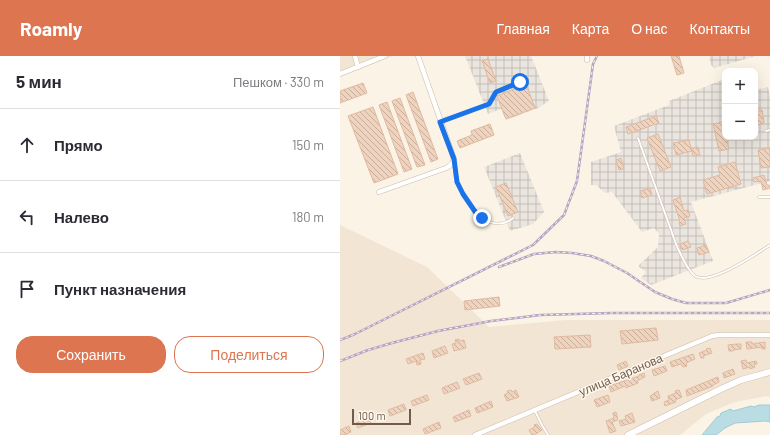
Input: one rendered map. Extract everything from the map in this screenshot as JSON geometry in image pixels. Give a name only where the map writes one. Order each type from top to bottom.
[{"type":"street","points":[[355,56],[358,67]]},
{"type":"street","points":[[340,74],[385,56]]},
{"type":"street","points":[[379,192],[446,168],[454,161],[418,56]]},
{"type":"street","name":"улица Баранова","points":[[475,435],[712,336],[770,335]]},
{"type":"street","points":[[628,435],[721,389],[742,380],[770,372]]},
{"type":"lane","points":[[440,122],[489,104],[496,92],[520,82]]},
{"type":"lane","points":[[766,131],[770,130]]},
{"type":"lane","points":[[638,138],[676,244],[682,258],[694,275],[699,278],[704,278],[716,275],[740,264],[770,245]]},
{"type":"lane","points":[[454,161],[457,182],[476,213],[489,222],[496,224],[507,222],[513,218]]},
{"type":"lane","points":[[759,197],[770,197]]},
{"type":"lane","points":[[535,411],[548,435]]},
{"type":"shaded area","points":[[340,56],[393,56],[340,77]]},
{"type":"shaded area","points":[[465,56],[531,56],[549,101],[538,108],[506,120],[501,109],[488,114]]},
{"type":"shaded area","points":[[709,56],[756,56],[714,68],[711,65]]},
{"type":"shaded area","points":[[722,80],[722,140],[758,140],[758,89],[768,87],[770,97],[770,181],[691,202],[713,261],[651,285],[641,278],[646,272],[638,266],[658,247],[659,234],[654,228],[642,232],[612,192],[605,193],[596,185],[591,185],[591,162],[621,152],[614,126],[669,105],[669,101]]},
{"type":"shaded area","points":[[520,153],[544,212],[533,224],[510,231],[484,167]]},
{"type":"shaded area","points":[[340,225],[427,267],[489,327],[566,320],[770,320],[770,397],[766,396],[735,402],[706,414],[680,435],[340,435]]},
{"type":"water","points":[[759,405],[770,405],[770,422],[735,423],[716,435],[702,435],[717,417],[720,416],[721,413],[731,409],[733,411]]},
{"type":"building","points":[[671,56],[679,56],[684,73],[677,75]]},
{"type":"building","points":[[488,59],[496,81],[490,83],[482,61]]},
{"type":"building","points":[[363,83],[367,93],[340,103],[340,91]]},
{"type":"building","points":[[526,84],[535,108],[506,119],[497,96]]},
{"type":"building","points":[[413,92],[438,159],[431,162],[406,95]]},
{"type":"building","points":[[400,98],[425,165],[417,167],[392,101]]},
{"type":"building","points":[[387,102],[412,169],[404,172],[379,105]]},
{"type":"building","points":[[373,107],[398,174],[374,183],[348,116]]},
{"type":"building","points":[[762,110],[764,123],[758,125],[758,111]]},
{"type":"building","points":[[656,116],[659,123],[628,134],[626,127]]},
{"type":"building","points":[[722,122],[722,140],[727,140],[729,149],[719,151],[713,124]]},
{"type":"building","points":[[490,124],[494,135],[460,148],[457,141],[472,135],[471,131]]},
{"type":"building","points":[[658,134],[671,167],[660,171],[647,138]]},
{"type":"building","points":[[689,140],[692,151],[676,155],[673,143]]},
{"type":"building","points":[[698,147],[700,155],[693,156],[691,149]]},
{"type":"building","points":[[770,148],[770,167],[761,168],[758,150]]},
{"type":"building","points":[[621,158],[624,169],[619,170],[616,160]]},
{"type":"building","points":[[735,162],[741,184],[707,194],[703,180],[720,175],[718,167]]},
{"type":"building","points":[[764,175],[767,185],[769,185],[770,188],[763,190],[761,181],[754,182],[753,178]]},
{"type":"building","points":[[506,183],[518,212],[508,216],[496,187]]},
{"type":"building","points":[[650,188],[652,195],[642,198],[640,191]]},
{"type":"building","points":[[680,197],[684,211],[688,210],[690,216],[684,218],[686,224],[680,226],[680,221],[673,200]]},
{"type":"building","points":[[688,241],[691,247],[682,250],[680,244]]},
{"type":"building","points":[[706,245],[709,252],[699,255],[697,248]]},
{"type":"building","points":[[499,297],[500,306],[465,310],[464,301]]},
{"type":"building","points":[[656,328],[658,340],[622,344],[620,331]]},
{"type":"building","points":[[590,335],[591,347],[555,349],[554,337]]},
{"type":"building","points":[[459,339],[459,341],[464,340],[466,348],[454,351],[452,344],[456,343],[455,340]]},
{"type":"building","points":[[746,342],[752,342],[752,344],[765,342],[765,349],[762,349],[762,347],[747,349]]},
{"type":"building","points":[[741,344],[741,349],[729,351],[728,345]]},
{"type":"building","points":[[445,346],[448,353],[434,358],[432,351]]},
{"type":"building","points":[[710,348],[712,353],[703,356],[704,358],[701,358],[699,353]]},
{"type":"building","points":[[423,353],[425,359],[420,360],[421,364],[417,365],[416,361],[408,364],[406,359]]},
{"type":"building","points":[[693,354],[695,359],[686,363],[687,366],[683,367],[681,364],[672,367],[670,362]]},
{"type":"building","points":[[746,360],[747,363],[756,361],[757,364],[754,364],[755,367],[750,369],[750,367],[743,369],[741,361]]},
{"type":"building","points":[[626,361],[628,366],[619,370],[617,365]]},
{"type":"building","points":[[665,366],[667,371],[654,376],[652,370]]},
{"type":"building","points":[[733,369],[735,374],[724,378],[723,373]]},
{"type":"building","points":[[479,373],[482,379],[466,385],[463,379]]},
{"type":"building","points":[[644,373],[645,377],[637,381],[638,383],[626,388],[625,386],[611,392],[609,386]]},
{"type":"building","points":[[718,377],[719,382],[713,386],[687,396],[686,390]]},
{"type":"building","points":[[457,382],[460,388],[444,394],[442,388]]},
{"type":"building","points":[[511,390],[512,392],[516,390],[519,397],[507,401],[504,395],[508,393],[507,391]]},
{"type":"building","points":[[679,390],[682,397],[675,400],[676,402],[665,406],[664,402],[669,400],[668,396]]},
{"type":"building","points":[[658,391],[660,398],[652,401],[650,396]]},
{"type":"building","points":[[427,395],[429,400],[413,406],[411,401]]},
{"type":"building","points":[[608,395],[610,402],[597,407],[594,400]]},
{"type":"building","points":[[491,401],[493,407],[477,413],[475,408]]},
{"type":"building","points":[[404,404],[406,410],[390,416],[388,410]]},
{"type":"building","points":[[469,410],[471,416],[455,422],[453,417]]},
{"type":"building","points":[[616,412],[618,420],[612,422],[616,431],[610,433],[606,421],[614,418],[613,413]]},
{"type":"building","points":[[632,413],[635,422],[621,426],[619,421],[626,419],[625,416]]},
{"type":"building","points":[[369,418],[371,423],[358,428],[356,423]]},
{"type":"building","points":[[439,422],[441,428],[425,434],[423,429]]},
{"type":"building","points":[[537,424],[542,430],[532,435],[529,430]]},
{"type":"building","points":[[349,426],[351,432],[340,435],[340,430]]},
{"type":"railway","points":[[340,340],[355,334],[533,245],[564,215],[577,181],[593,64],[597,56]]},
{"type":"railway","points":[[499,267],[534,254],[556,252],[572,253],[591,256],[604,261],[627,273],[655,292],[686,303],[726,303],[770,290]]},
{"type":"railway","points":[[340,361],[368,350],[438,331],[491,321],[540,315],[612,313],[770,313]]},
{"type":"route","points":[[482,218],[476,213],[457,182],[454,159],[440,122],[489,104],[496,92],[520,82]]}]
